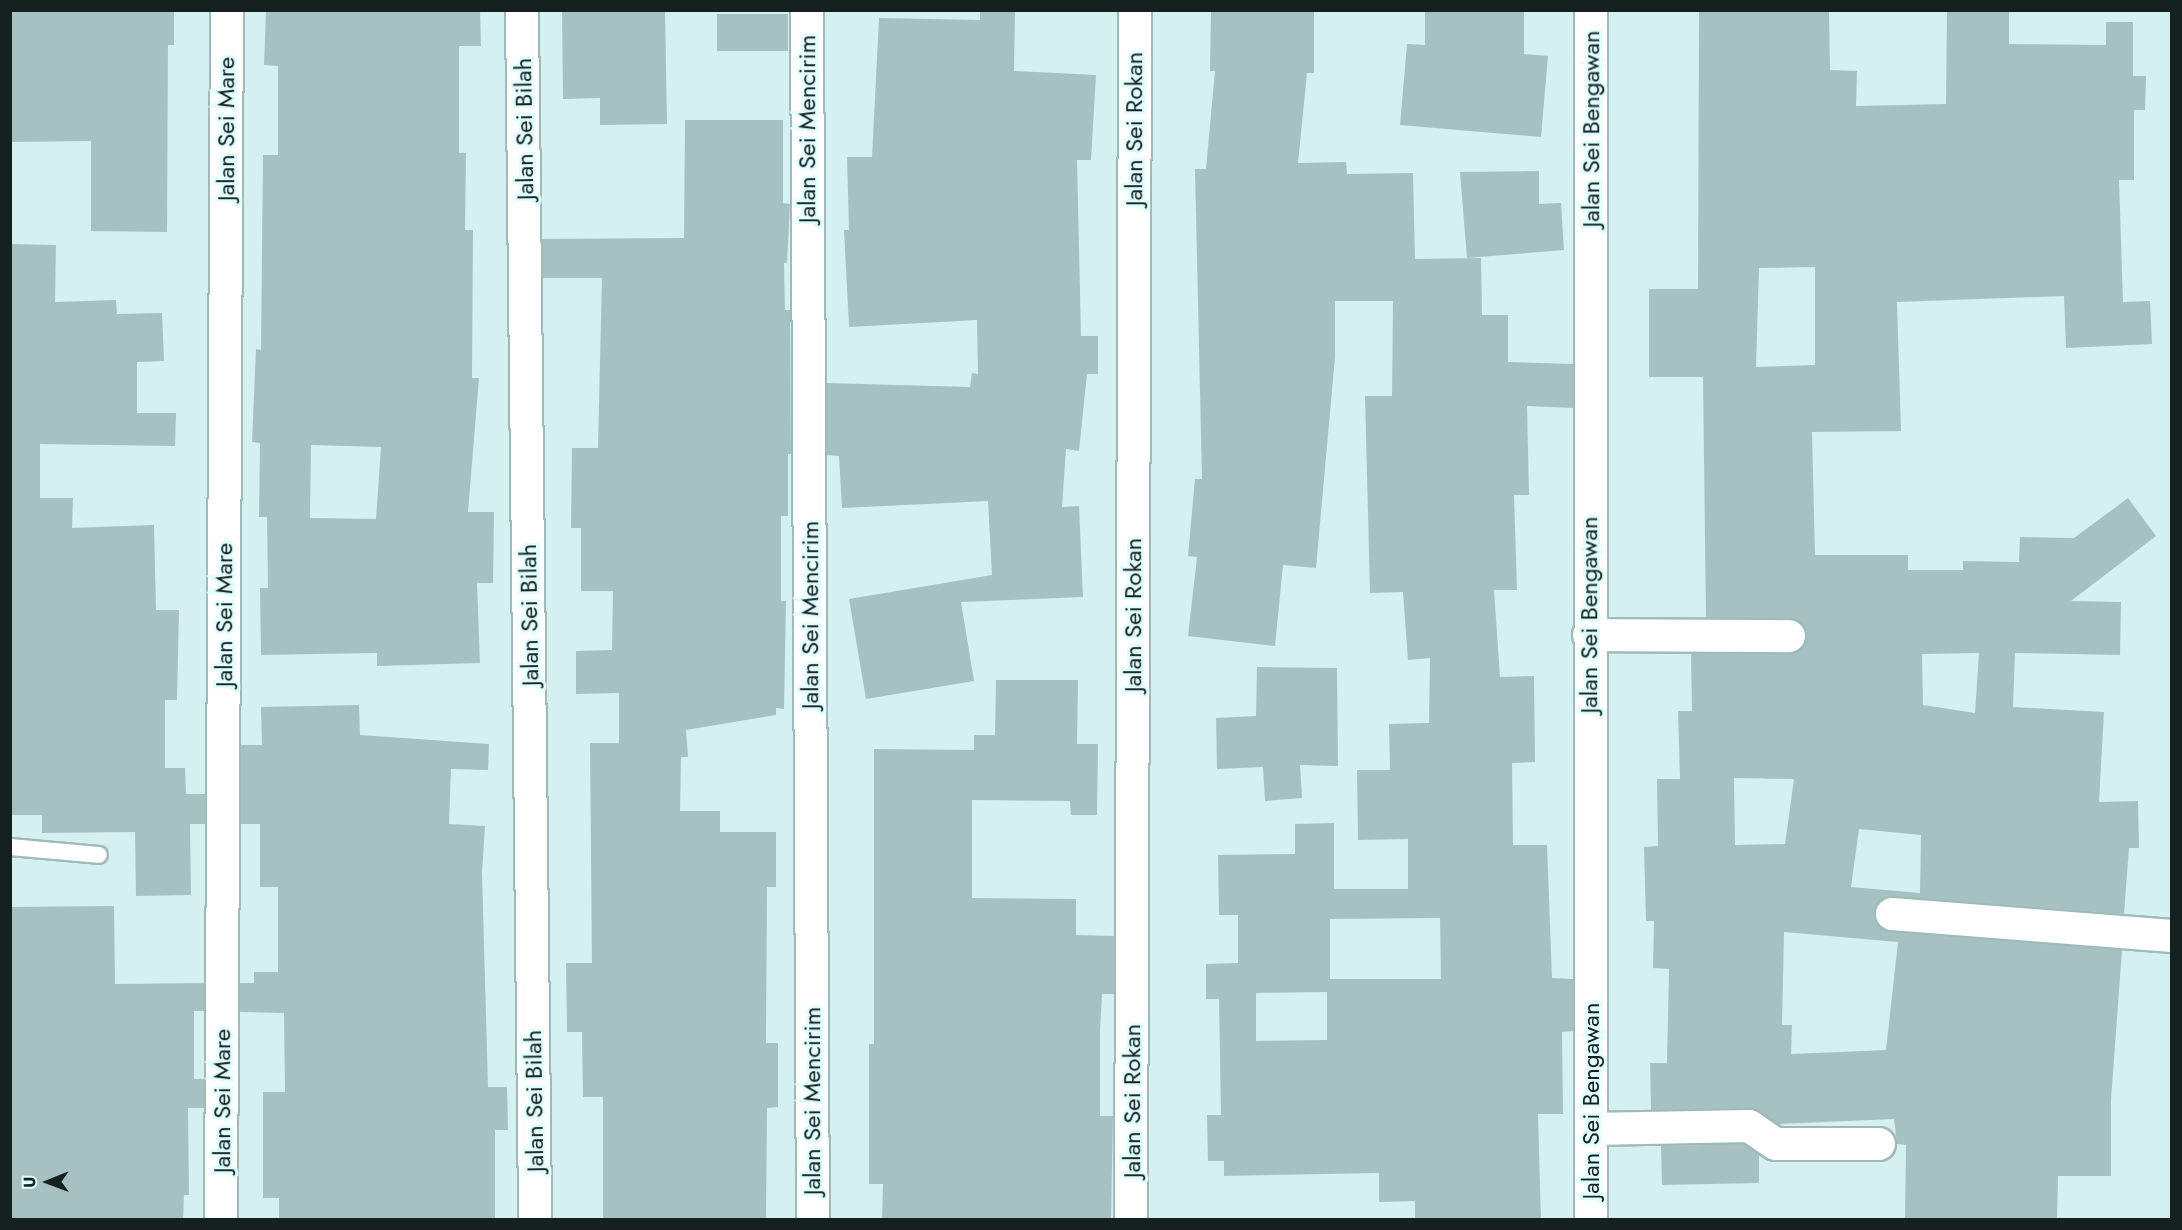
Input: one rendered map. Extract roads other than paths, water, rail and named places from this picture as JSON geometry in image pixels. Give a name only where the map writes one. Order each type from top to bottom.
[{"type":"street","name":"Jalan Sei Mare","points":[[221,1220],[227,10]]},
{"type":"street","name":"Jalan Sei Bilah","points":[[522,10],[535,1220]]},
{"type":"street","name":"Jalan Sei Mencirim","points":[[807,10],[813,1220]]},
{"type":"street","name":"Jalan Sei Rokan","points":[[1131,1220],[1135,10]]},
{"type":"street","name":"Jalan Sei Bengawan","points":[[1591,10],[1589,636],[1591,1220]]},
{"type":"street","points":[[1589,636],[1789,636]]},
{"type":"street","points":[[1892,914],[2172,936]]},
{"type":"street","points":[[1592,1129],[1749,1126],[1776,1144],[1880,1144]]},
{"type":"lane","points":[[10,847],[99,855]]}]
